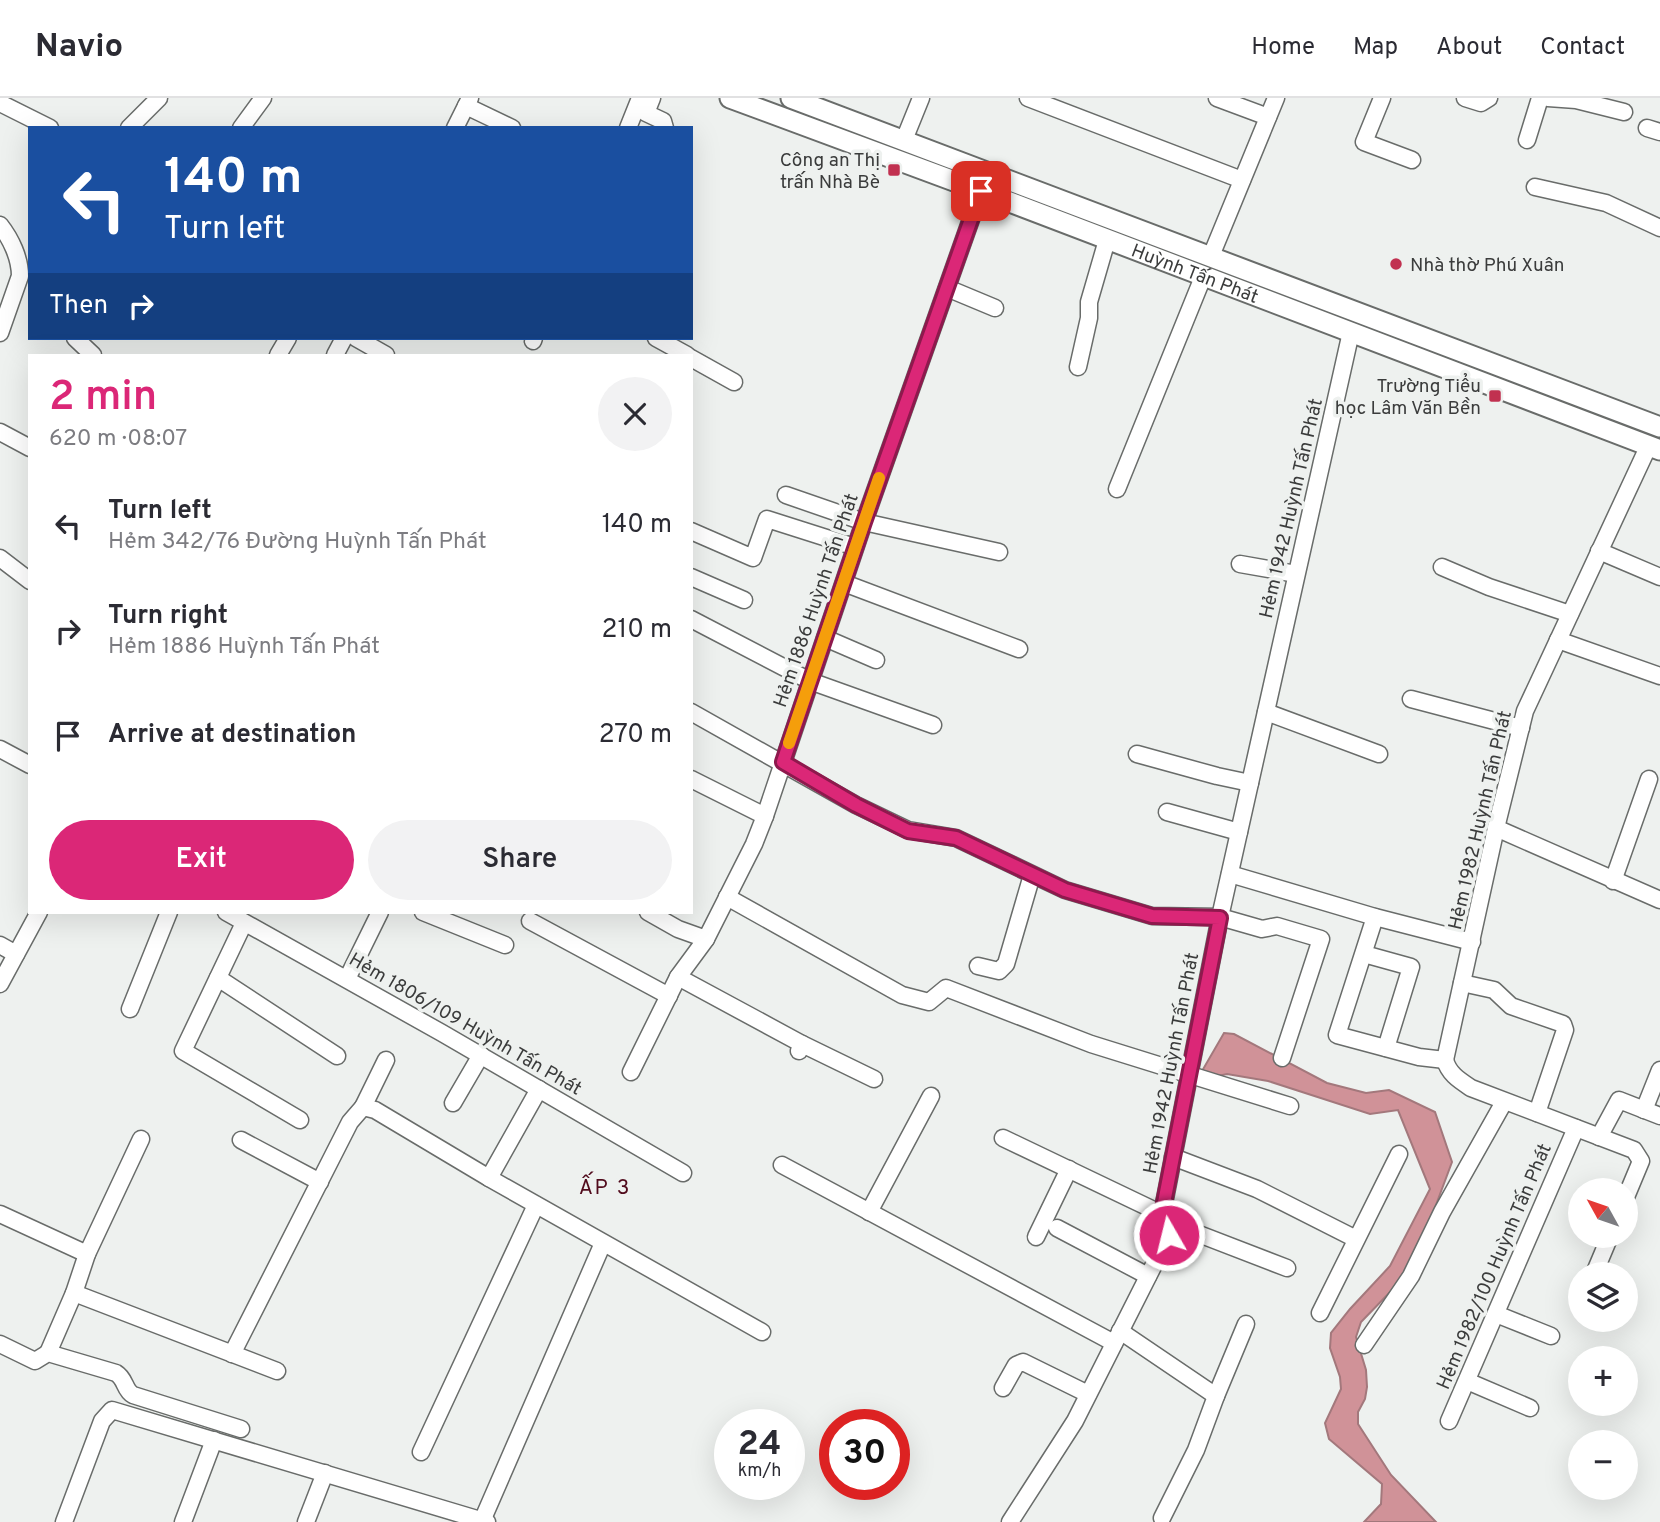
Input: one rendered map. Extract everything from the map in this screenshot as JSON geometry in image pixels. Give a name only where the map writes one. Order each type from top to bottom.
[{"type":"main road","name":"Huỳnh Tấn Phát","points":[[730,98],[1654,448]]},
{"type":"main road","name":"Huỳnh Tấn Phát","points":[[791,98],[1659,426]]},
{"type":"main road","points":[[1203,277],[1211,256]]},
{"type":"street","points":[[131,126],[159,98]]},
{"type":"street","points":[[242,126],[263,98]]},
{"type":"street","points":[[629,126],[640,98]]},
{"type":"street","points":[[652,98],[646,113],[663,121],[665,126]]},
{"type":"street","points":[[904,140],[921,98]]},
{"type":"street","points":[[1028,98],[1242,180]]},
{"type":"street","points":[[1217,98],[1268,117]]},
{"type":"street","points":[[1211,256],[1276,98]]},
{"type":"street","points":[[1382,98],[1364,142],[1412,160]]},
{"type":"street","points":[[1465,98],[1481,103],[1489,98]]},
{"type":"street","points":[[1527,140],[1541,98]]},
{"type":"street","points":[[1548,98],[1576,100],[1623,112]]},
{"type":"street","points":[[456,126],[468,102],[509,126]]},
{"type":"street","points":[[9,103],[47,126]]},
{"type":"street","points":[[1535,187],[1606,203],[1660,228]]},
{"type":"street","name":"Hẻm 1886 Huỳnh Tấn Phát","points":[[631,1072],[678,977],[706,939],[754,844],[855,547],[981,191]]},
{"type":"street","points":[[0,225],[12,244],[25,282],[0,333]]},
{"type":"street","points":[[1078,367],[1089,318],[1089,302],[1107,240]]},
{"type":"street","points":[[1117,489],[1203,277]]},
{"type":"street","points":[[947,288],[995,308]]},
{"type":"street","name":"Hẻm 1942 Huỳnh Tấn Phát","points":[[1010,1522],[1075,1421],[1169,1235],[1163,1217],[1220,918],[1351,332]]},
{"type":"street","points":[[77,340],[92,354]]},
{"type":"street","points":[[360,340],[384,354]]},
{"type":"street","points":[[660,340],[685,354]]},
{"type":"street","points":[[693,359],[734,382]]},
{"type":"street","points":[[0,432],[28,447]]},
{"type":"street","name":"Hẻm 1982 Huỳnh Tấn Phát","points":[[1445,1060],[1496,828],[1525,711],[1599,551],[1654,448]]},
{"type":"street","points":[[786,495],[864,522],[999,552]]},
{"type":"street","points":[[693,532],[752,558],[767,519],[855,547]]},
{"type":"street","points":[[1599,551],[1660,577]]},
{"type":"street","points":[[0,558],[28,579]]},
{"type":"street","points":[[1240,564],[1296,574]]},
{"type":"street","points":[[1442,566],[1489,587],[1570,614]]},
{"type":"street","points":[[693,578],[744,600]]},
{"type":"street","points":[[844,583],[1019,649]]},
{"type":"street","points":[[693,620],[810,681],[933,725]]},
{"type":"street","points":[[825,639],[876,660]]},
{"type":"street","points":[[1558,640],[1660,676]]},
{"type":"street","points":[[1411,699],[1521,728]]},
{"type":"street","points":[[1266,712],[1379,754]]},
{"type":"street","points":[[693,713],[856,805],[908,831],[956,838],[1065,890],[1152,916],[1220,918],[1262,929],[1277,926],[1321,939],[1282,1058]]},
{"type":"street","points":[[0,749],[28,764]]},
{"type":"street","points":[[1137,754],[1250,783]]},
{"type":"street","points":[[1614,881],[1649,779]]},
{"type":"street","points":[[693,780],[765,816]]},
{"type":"street","points":[[1167,811],[1239,832]]},
{"type":"street","points":[[1496,828],[1660,900]]},
{"type":"street","points":[[1230,874],[1375,917],[1472,942]]},
{"type":"street","points":[[978,966],[997,971],[1006,964],[1032,875]]},
{"type":"street","points":[[727,897],[902,995],[926,1002],[946,988],[1091,1044],[1290,1106]]},
{"type":"street","points":[[0,984],[38,914]]},
{"type":"street","points":[[130,1009],[168,914]]},
{"type":"street","name":"Hẻm 1806/109 Huỳnh Tấn Phát","points":[[229,914],[481,1055],[683,1173]]},
{"type":"street","points":[[347,979],[379,914]]},
{"type":"street","points":[[427,914],[505,945]]},
{"type":"street","points":[[652,914],[678,929],[706,939]]},
{"type":"street","points":[[1375,917],[1338,1035],[1419,1057],[1445,1060],[1447,1068],[1458,1080],[1504,1102],[1634,1150],[1641,1161],[1634,1178]]},
{"type":"street","points":[[530,921],[669,996]]},
{"type":"street","points":[[244,923],[183,1052],[300,1119]]},
{"type":"street","points":[[0,946],[16,954]]},
{"type":"street","points":[[1364,954],[1411,967],[1386,1048]]},
{"type":"street","points":[[678,977],[801,1047],[874,1079]]},
{"type":"street","points":[[218,978],[337,1056]]},
{"type":"street","points":[[1462,983],[1494,990],[1511,1006],[1563,1024],[1565,1030],[1537,1113]]},
{"type":"street","points":[[453,1103],[481,1055]]},
{"type":"street","points":[[232,1354],[350,1122],[369,1108],[386,1060]]},
{"type":"street","points":[[1644,1110],[1660,1070]]},
{"type":"street","points":[[489,1178],[539,1089]]},
{"type":"street","points":[[869,1212],[931,1096]]},
{"type":"street","points":[[1599,1137],[1619,1100],[1660,1116]]},
{"type":"street","points":[[1364,1345],[1411,1276],[1442,1212],[1504,1102]]},
{"type":"street","points":[[369,1108],[762,1332]]},
{"type":"street","name":"Hẻm 1982/100 Huỳnh Tấn Phát","points":[[1449,1421],[1576,1128]]},
{"type":"street","points":[[1003,1138],[1163,1217],[1287,1268]]},
{"type":"street","points":[[0,1344],[35,1361],[48,1353],[74,1293],[87,1254],[141,1139]]},
{"type":"street","points":[[241,1140],[320,1182]]},
{"type":"street","points":[[1320,1314],[1399,1154]]},
{"type":"street","points":[[1173,1157],[1257,1189],[1356,1240]]},
{"type":"street","points":[[782,1165],[1117,1337],[1216,1396]]},
{"type":"street","points":[[1036,1237],[1069,1169]]},
{"type":"street","points":[[421,1452],[536,1205]]},
{"type":"street","points":[[0,1214],[87,1254]]},
{"type":"street","points":[[1056,1228],[1148,1276]]},
{"type":"street","points":[[64,1522],[102,1421],[112,1410],[484,1521],[603,1243]]},
{"type":"street","points":[[74,1293],[277,1371]]},
{"type":"street","points":[[1496,1314],[1551,1336]]},
{"type":"street","points":[[1163,1518],[1196,1450],[1246,1324]]},
{"type":"street","points":[[48,1353],[116,1373],[123,1378],[127,1391],[133,1395],[241,1429]]},
{"type":"street","points":[[1003,1388],[1016,1365],[1023,1362],[1088,1394]]},
{"type":"street","points":[[1467,1381],[1530,1408]]},
{"type":"street","points":[[183,1522],[214,1440]]},
{"type":"street","points":[[306,1522],[325,1473]]},
{"type":"shaded area","points":[[1224,1033],[1234,1034],[1327,1083],[1366,1093],[1389,1090],[1435,1112],[1452,1162],[1418,1253],[1394,1288],[1361,1322],[1356,1337],[1366,1370],[1367,1387],[1365,1399],[1358,1412],[1358,1424],[1391,1475],[1436,1522],[1364,1522],[1381,1504],[1382,1484],[1329,1439],[1325,1423],[1341,1389],[1340,1377],[1330,1348],[1331,1333],[1390,1266],[1430,1189],[1398,1110],[1370,1114],[1268,1081],[1227,1074],[1213,1077],[1202,1071]]},
{"type":"slow traffic","points":[[789,743],[879,478]]},
{"type":"place","name":"Công an Thị trấn Nhà Bè","points":[[894,170]]},
{"type":"place","name":"Nhà thờ Phú Xuân","points":[[1396,264]]},
{"type":"place","name":"Trường Tiểu học Lâm Văn Bền","points":[[1495,396]]},
{"type":"district","name":"ẤP 3","points":[[605,1187]]},
{"type":"route","points":[[981,191],[783,762],[856,805],[908,831],[956,838],[1065,890],[1152,916],[1220,918],[1162,1213],[1169,1235]]}]
